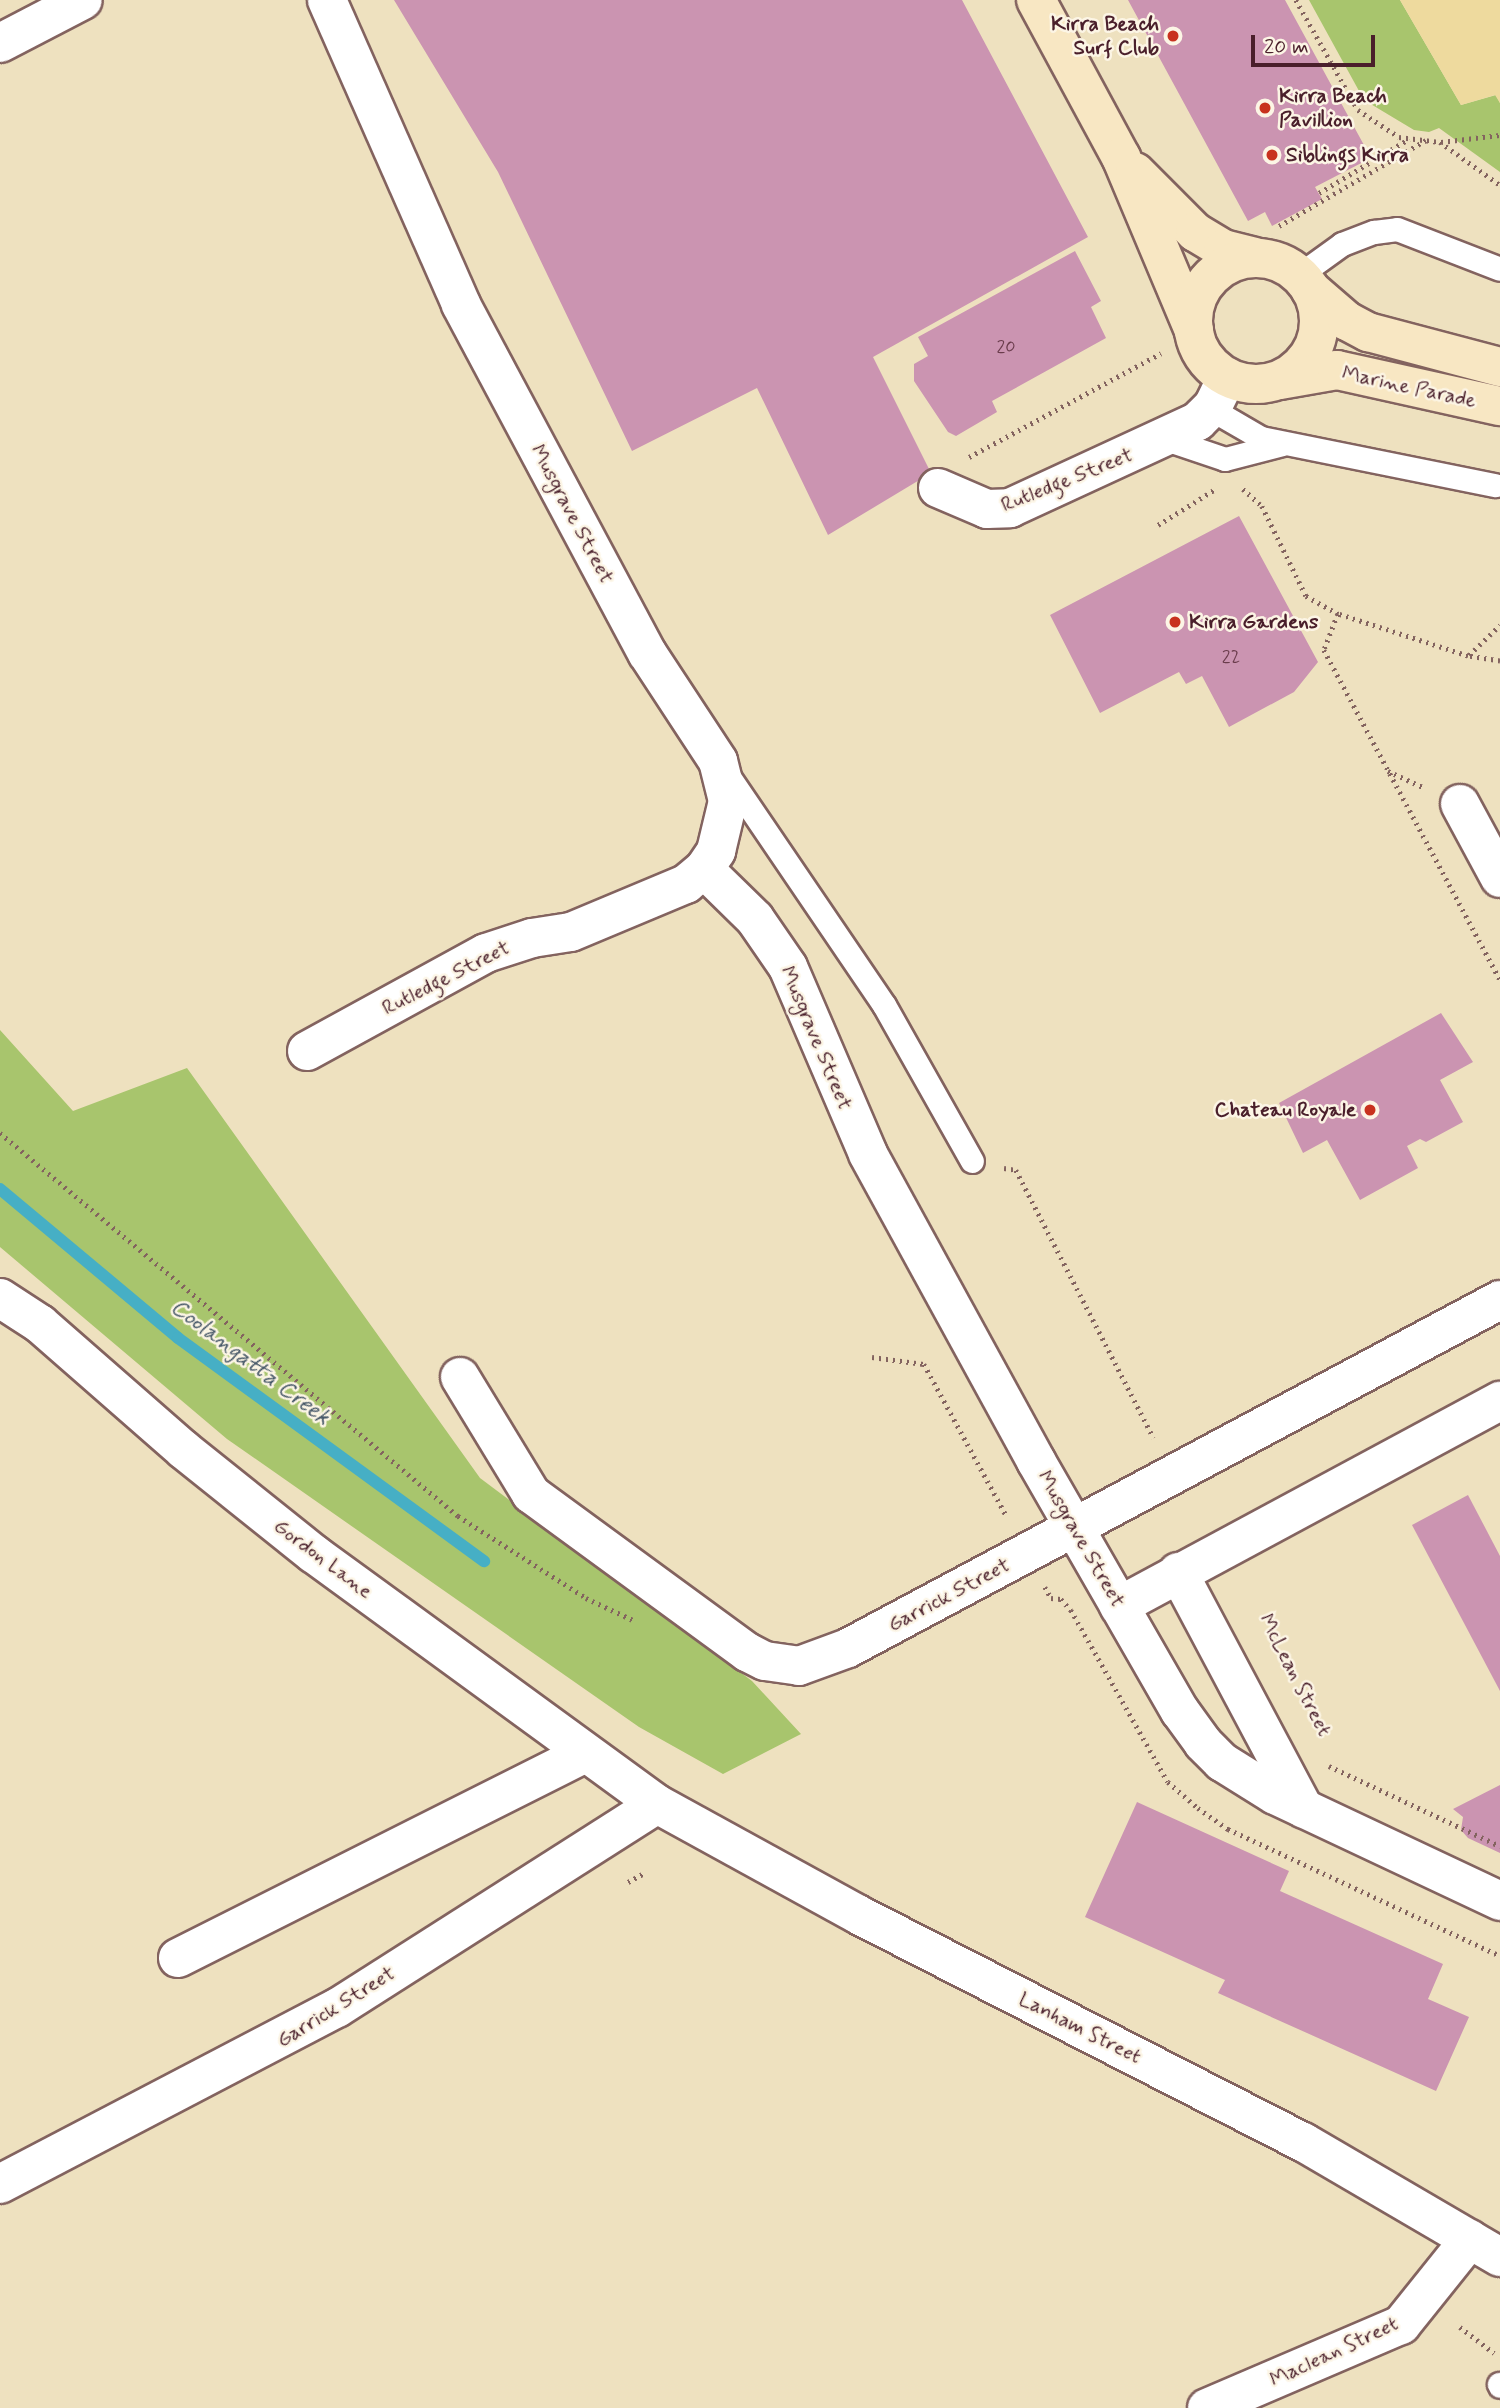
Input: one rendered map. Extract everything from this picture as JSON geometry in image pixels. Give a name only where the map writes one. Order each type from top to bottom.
[{"type":"main road","points":[[1037,0],[1121,157],[1180,342],[1208,362],[1219,393],[1277,381],[1300,366],[1316,343],[1319,315],[1305,282],[1286,265],[1223,249],[1195,232],[1121,157]]},
{"type":"main road","points":[[1180,342],[1210,277],[1236,261],[1257,258]]},
{"type":"main road","name":"Marine Parade","points":[[1305,282],[1347,321],[1368,332],[1500,367]]},
{"type":"main road","name":"Marine Parade","points":[[1277,381],[1337,370],[1500,406]]},
{"type":"street","points":[[0,43],[83,0]]},
{"type":"street","name":"Musgrave Street","points":[[327,0],[461,304],[647,653],[718,761],[728,793],[727,810],[721,842],[704,869],[755,919],[788,967],[868,1154],[1119,1606],[1203,1743],[1251,1782],[1500,1901]]},
{"type":"street","name":"Rutledge Street","points":[[938,488],[987,509],[1004,509],[1166,439],[1219,393]]},
{"type":"street","points":[[1460,804],[1500,878]]},
{"type":"street","name":"Rutledge Street","points":[[307,1051],[486,953],[586,927],[678,888],[704,869]]},
{"type":"street","name":"Gordon Lane","points":[[0,1298],[40,1324],[184,1450],[314,1554],[657,1804]]},
{"type":"street","name":"Garrick Street","points":[[460,1377],[531,1494],[747,1652],[765,1661],[799,1666],[831,1656],[1500,1300]]},
{"type":"street","points":[[1119,1606],[1500,1401]]},
{"type":"street","points":[[1178,1572],[1304,1809]]},
{"type":"street","points":[[178,1958],[585,1754]]},
{"type":"street","name":"Garrick Street","points":[[0,2184],[337,2008],[657,1804]]},
{"type":"street","name":"Lanham Street","points":[[657,1804],[859,1915],[1303,2142],[1485,2248]]},
{"type":"street","name":"Maclean Street","points":[[1207,2408],[1401,2325],[1485,2248]]},
{"type":"lane","points":[[1305,282],[1342,244],[1374,232],[1397,229],[1500,269]]},
{"type":"lane","points":[[1219,393],[1249,434],[1495,485]]},
{"type":"lane","points":[[1166,439],[1225,459],[1292,445]]},
{"type":"lane","points":[[718,761],[884,1005],[972,1161]]},
{"type":"path","points":[[1296,0],[1358,110],[1378,126],[1410,138],[1440,142],[1500,135]]},
{"type":"path","points":[[1318,193],[1410,138]]},
{"type":"path","points":[[1257,258],[1262,236],[1426,140]]},
{"type":"path","points":[[1440,142],[1500,185]]},
{"type":"path","points":[[938,488],[949,467],[1180,342]]},
{"type":"path","points":[[1236,482],[1262,506],[1306,596],[1338,614],[1468,656],[1500,661]]},
{"type":"path","points":[[1158,525],[1218,489]]},
{"type":"path","points":[[1338,614],[1324,650],[1500,980]]},
{"type":"path","points":[[1468,656],[1500,625]]},
{"type":"path","points":[[0,1133],[458,1516],[631,1622],[680,1602]]},
{"type":"path","points":[[1016,1170],[1157,1445]]},
{"type":"path","name":"McLean Street","points":[[1323,1763],[1500,1846]]},
{"type":"path","points":[[628,1882],[644,1873]]},
{"type":"path","points":[[1460,2327],[1500,2358]]},
{"type":"green space","points":[[1309,0],[1400,0],[1461,105],[1496,95],[1500,103],[1500,172],[1439,128],[1429,132],[1414,130],[1364,100]]},
{"type":"green space","points":[[0,1030],[73,1111],[187,1068],[480,1478],[752,1681],[801,1734],[723,1774],[639,1727],[227,1439],[0,1247]]},
{"type":"sand","points":[[1400,0],[1500,0],[1500,103],[1495,95],[1461,105]]},
{"type":"building","points":[[394,0],[962,0],[1088,237],[873,357],[931,473],[828,535],[757,388],[632,451],[498,172]]},
{"type":"building","name":"Kirra Beach Pavillion","points":[[1128,0],[1285,0],[1371,158],[1315,187],[1322,199],[1272,226],[1265,212],[1248,221]]},
{"type":"building","points":[[1075,251],[1101,301],[1091,307],[1106,338],[992,401],[997,412],[956,436],[948,432],[914,381],[914,364],[928,356],[918,337]]},
{"type":"building","name":"Kirra Gardens","points":[[1239,516],[1318,662],[1294,692],[1229,727],[1202,676],[1186,684],[1179,672],[1100,713],[1050,615]]},
{"type":"building","name":"Chateau Royale","points":[[1441,1013],[1473,1062],[1440,1080],[1463,1122],[1426,1142],[1420,1139],[1407,1146],[1418,1168],[1360,1200],[1327,1140],[1303,1153],[1279,1103]]},
{"type":"building","points":[[1468,1495],[1500,1556],[1500,1691],[1412,1525]]},
{"type":"building","points":[[1500,1785],[1500,1853],[1468,1838],[1461,1830],[1463,1817],[1453,1809]]},
{"type":"building","points":[[1137,1802],[1289,1871],[1280,1891],[1443,1964],[1428,1999],[1469,2017],[1436,2091],[1218,1993],[1225,1980],[1085,1917]]},
{"type":"waterway","name":"Coolangatta Creek","points":[[0,1189],[178,1338],[484,1561]]},
{"type":"place","name":"Kirra Beach Surf Club","points":[[1173,36]]},
{"type":"place","name":"Kirra Beach Pavillion","points":[[1265,108]]},
{"type":"place","name":"Siblings Kirra","points":[[1272,155]]},
{"type":"place","name":"Kirra Gardens","points":[[1175,622]]},
{"type":"place","name":"Chateau Royale","points":[[1370,1110]]}]
